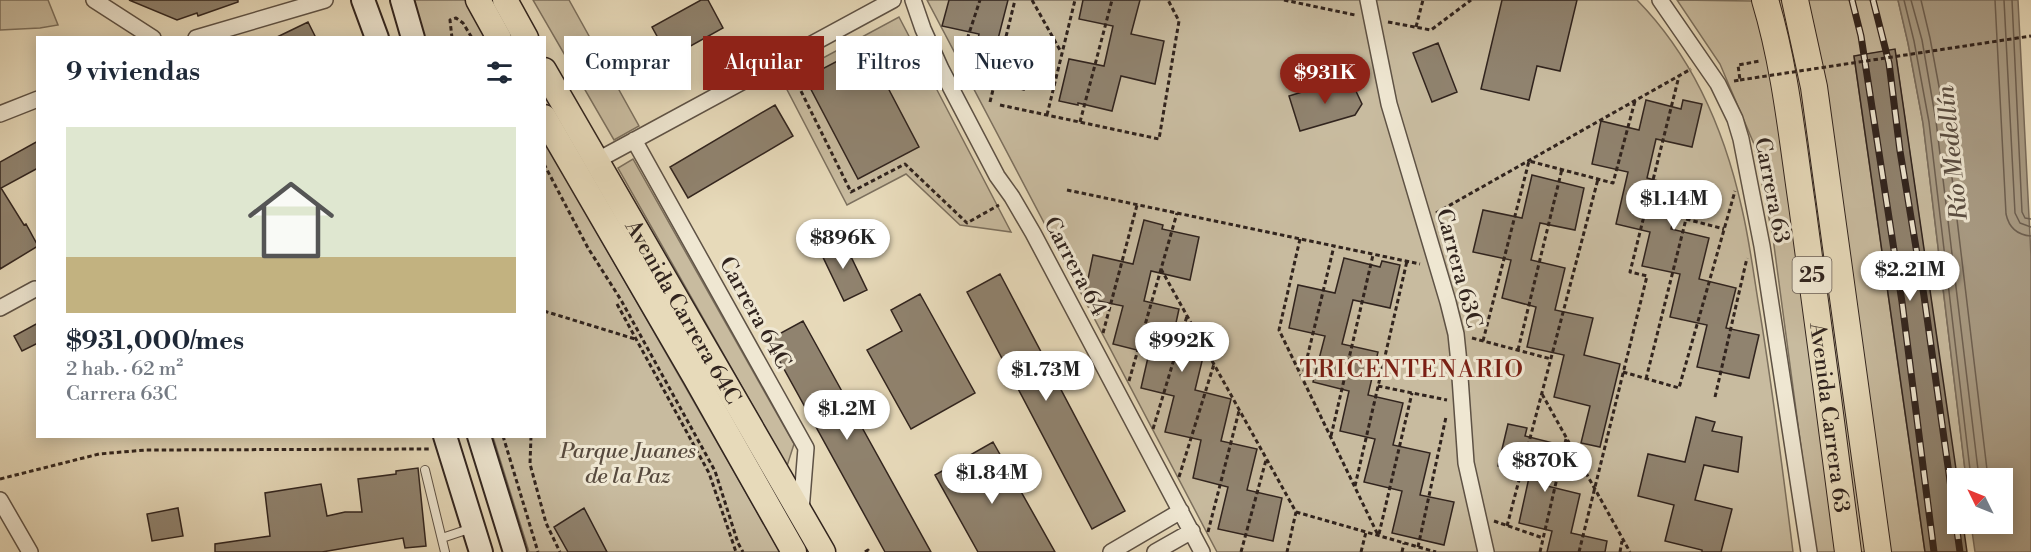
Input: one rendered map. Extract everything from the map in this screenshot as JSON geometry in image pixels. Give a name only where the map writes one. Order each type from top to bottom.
[{"type":"highway","name":"Avenida Carrera 63","points":[[1765,0],[1779,59],[1821,340],[1848,552]]},
{"type":"highway","name":"Avenida Carrera 63","points":[[1795,0],[1814,87],[1878,552]]},
{"type":"main road","points":[[363,0],[376,36]]},
{"type":"main road","points":[[402,0],[412,36]]},
{"type":"main road","points":[[478,0],[498,36]]},
{"type":"main road","points":[[505,0],[525,36]]},
{"type":"main road","name":"Avenida Carrera 64C","points":[[546,74],[823,552]]},
{"type":"main road","name":"Avenida Carrera 64C","points":[[546,120],[794,552]]},
{"type":"main road","points":[[480,438],[515,552]]},
{"type":"main road","points":[[441,442],[481,552]]},
{"type":"street","points":[[93,0],[150,36]]},
{"type":"street","points":[[203,36],[325,0]]},
{"type":"street","points":[[824,38],[893,0]]},
{"type":"street","name":"Carrera 64","points":[[913,0],[923,29],[997,177],[1012,197],[1181,511],[1204,547]]},
{"type":"street","name":"Carrera 63C","points":[[1368,0],[1389,104],[1456,334],[1455,402],[1486,552]]},
{"type":"street","name":"Carrera 63","points":[[1660,0],[1718,84],[1735,119],[1750,176],[1809,552]]},
{"type":"street","points":[[596,161],[727,90]]},
{"type":"street","points":[[0,114],[36,100]]},
{"type":"street","name":"Carrera 64C","points":[[634,140],[806,448],[801,514]]},
{"type":"street","points":[[0,308],[35,289]]},
{"type":"street","points":[[0,500],[30,552]]},
{"type":"street","points":[[1111,552],[1181,511]]},
{"type":"street","points":[[1155,552],[1192,531]]},
{"type":"lane","points":[[424,470],[445,552]]},
{"type":"lane","points":[[442,538],[473,528]]},
{"type":"path","points":[[951,88],[980,0]]},
{"type":"path","points":[[990,102],[1015,0]]},
{"type":"path","points":[[1047,115],[1075,0]]},
{"type":"path","points":[[1080,122],[1112,0]]},
{"type":"path","points":[[1000,105],[1159,139],[1179,21],[1168,0]]},
{"type":"path","points":[[1284,0],[1431,30],[1471,0]]},
{"type":"path","points":[[1416,27],[1423,0]]},
{"type":"path","points":[[1464,5],[1465,0]]},
{"type":"path","points":[[1035,2],[1062,53]]},
{"type":"path","points":[[452,36],[450,20],[456,18],[463,23],[471,36]]},
{"type":"path","points":[[1779,59],[1738,64],[1740,81],[2031,36]]},
{"type":"path","points":[[1423,220],[1703,62]]},
{"type":"path","points":[[1579,552],[1647,276],[1630,272],[1679,76]]},
{"type":"path","points":[[800,90],[850,192],[905,164],[967,223],[1012,197]]},
{"type":"path","points":[[1529,161],[1613,183],[1635,101]]},
{"type":"path","points":[[1483,341],[1529,161]]},
{"type":"path","points":[[546,168],[588,248],[621,300],[715,471],[743,552]]},
{"type":"path","points":[[1518,350],[1562,169]]},
{"type":"path","points":[[1508,526],[1598,179]]},
{"type":"path","points":[[1623,372],[1679,388],[1736,187]]},
{"type":"path","points":[[1067,190],[1438,268]]},
{"type":"path","points":[[1097,354],[1137,205]]},
{"type":"path","points":[[1123,402],[1177,213]]},
{"type":"path","points":[[1646,379],[1686,219],[1724,229]]},
{"type":"path","points":[[1300,239],[1279,330],[1378,535]]},
{"type":"path","points":[[1302,379],[1334,246]]},
{"type":"path","points":[[1715,397],[1749,251]]},
{"type":"path","points":[[1331,438],[1374,255]]},
{"type":"path","points":[[1355,487],[1407,261]]},
{"type":"path","points":[[1161,269],[1296,512],[1287,552]]},
{"type":"path","points":[[617,304],[709,473],[736,552]]},
{"type":"path","points":[[546,312],[636,339]]},
{"type":"path","points":[[1147,448],[1187,316]]},
{"type":"path","points":[[1456,334],[1551,359]]},
{"type":"path","points":[[1173,496],[1214,364]]},
{"type":"path","points":[[1378,386],[1455,402],[1418,547]]},
{"type":"path","points":[[1378,535],[1412,393]]},
{"type":"path","points":[[1542,394],[1630,552]]},
{"type":"path","points":[[1204,547],[1239,409]]},
{"type":"path","points":[[1540,552],[1566,437]]},
{"type":"path","points":[[504,438],[538,552]]},
{"type":"path","points":[[531,438],[530,464],[546,523],[560,552]]},
{"type":"path","points":[[0,479],[99,454],[146,450],[441,442]]},
{"type":"path","points":[[1241,552],[1266,458]]},
{"type":"path","points":[[1296,512],[1436,552]]},
{"type":"path","points":[[1478,516],[1543,538]]},
{"type":"path","points":[[1361,552],[1366,532]]},
{"type":"path","points":[[1620,552],[1623,539]]},
{"type":"path","points":[[1402,552],[1404,543]]},
{"type":"green space","points":[[0,0],[48,0],[58,25],[0,30]]},
{"type":"green space","points":[[414,0],[465,0],[485,36],[424,36]]},
{"type":"green space","points":[[533,0],[569,0],[589,36],[564,36],[564,54]]},
{"type":"green space","points":[[927,0],[1637,0],[1675,46],[1690,71],[1716,124],[1735,180],[1747,235],[1765,343],[1793,552],[1217,552],[974,90],[1055,90],[1055,36],[954,36],[954,51]]},
{"type":"green space","points":[[1677,0],[1753,1],[1769,58],[1839,552],[1815,552],[1773,238],[1754,144],[1720,64]]},
{"type":"green space","points":[[1771,0],[1787,0],[1798,43],[1869,552],[1854,552]]},
{"type":"green space","points":[[1805,0],[1898,0],[1923,123],[1965,468],[1955,468],[1895,50],[1854,56],[1925,552],[1890,552]]},
{"type":"green space","points":[[899,17],[909,36],[864,36]]},
{"type":"green space","points":[[836,51],[836,90],[937,90],[1011,232],[960,225],[906,174],[847,205],[787,90],[824,90],[824,57]]},
{"type":"green space","points":[[585,90],[619,90],[639,126],[614,140]]},
{"type":"green space","name":"Parque Juanes de la Paz","points":[[546,144],[780,552],[529,552],[493,438],[546,438]]},
{"type":"green space","points":[[633,159],[794,444],[787,466],[618,168]]},
{"type":"water","name":"Río Medellín","points":[[1898,0],[2018,0],[2031,256],[2031,552],[1975,552],[1972,534],[2013,534],[2013,468],[1965,468],[1923,123]]},
{"type":"building","points":[[129,0],[238,0],[238,2],[198,16],[197,13],[177,20]]},
{"type":"building","points":[[701,0],[708,0],[723,28],[709,36],[703,36],[703,39],[691,46],[691,36],[657,36],[652,27]]},
{"type":"building","points":[[949,0],[1008,0],[999,36],[979,36],[979,34],[942,26]]},
{"type":"building","points":[[1083,0],[1140,0],[1131,34],[1164,41],[1155,84],[1121,76],[1112,111],[1059,101],[1069,59],[1104,66],[1113,26],[1079,19]]},
{"type":"building","points":[[1502,0],[1577,0],[1560,71],[1537,66],[1529,100],[1481,89]]},
{"type":"building","points":[[308,22],[315,36],[279,36]]},
{"type":"building","points":[[1438,43],[1457,92],[1432,102],[1413,53]]},
{"type":"building","points":[[1895,49],[1956,468],[1947,468],[1947,534],[1964,534],[1967,552],[1925,552],[1854,56]]},
{"type":"building","points":[[836,62],[836,90],[889,90],[919,147],[858,179],[811,90],[824,90],[824,68]]},
{"type":"building","points":[[1341,80],[1354,87],[1362,104],[1355,115],[1300,131],[1289,96]]},
{"type":"building","points":[[1646,100],[1681,109],[1683,100],[1702,104],[1692,147],[1656,139],[1647,178],[1681,187],[1671,229],[1709,238],[1699,279],[1736,288],[1726,328],[1759,335],[1749,378],[1697,367],[1707,325],[1670,317],[1680,274],[1642,266],[1650,232],[1616,224],[1628,172],[1592,164],[1601,121],[1639,130]]},
{"type":"building","points":[[775,105],[793,136],[688,198],[670,167]]},
{"type":"building","points":[[36,142],[36,169],[1,188],[24,225],[26,224],[36,242],[36,247],[0,269],[0,162]]},
{"type":"building","points":[[1532,175],[1584,188],[1575,230],[1540,223],[1531,260],[1565,268],[1555,310],[1593,318],[1584,355],[1620,364],[1600,447],[1581,443],[1590,406],[1554,397],[1564,355],[1527,347],[1536,307],[1502,298],[1511,260],[1473,252],[1483,210],[1522,218]]},
{"type":"building","points":[[1144,220],[1163,225],[1162,229],[1199,237],[1190,280],[1151,271],[1144,301],[1179,309],[1171,346],[1204,353],[1195,390],[1231,399],[1221,441],[1257,449],[1247,490],[1282,498],[1273,541],[1218,529],[1228,487],[1193,478],[1201,440],[1165,432],[1174,396],[1141,388],[1149,353],[1113,344],[1123,306],[1084,298],[1093,255],[1133,264]]},
{"type":"building","points":[[842,238],[867,290],[844,301],[819,249]]},
{"type":"building","points":[[1344,258],[1380,267],[1382,261],[1400,265],[1390,308],[1353,300],[1342,344],[1378,352],[1368,395],[1403,403],[1393,445],[1430,453],[1420,495],[1454,502],[1444,545],[1392,533],[1402,491],[1364,482],[1375,439],[1340,431],[1349,391],[1313,382],[1325,336],[1289,328],[1298,285],[1335,293]]},
{"type":"building","points":[[1000,274],[1125,511],[1092,529],[967,292]]},
{"type":"building","points":[[920,294],[975,393],[911,429],[867,350],[902,331],[891,310]]},
{"type":"building","points":[[803,321],[931,552],[885,552],[768,340]]},
{"type":"building","points":[[36,324],[36,344],[22,351],[14,336]]},
{"type":"building","points":[[1696,417],[1715,422],[1712,431],[1742,437],[1738,472],[1704,465],[1695,500],[1732,509],[1721,552],[1702,552],[1702,550],[1665,541],[1674,505],[1638,496],[1648,454],[1685,462]]},
{"type":"building","points":[[1508,424],[1527,428],[1525,436],[1557,444],[1547,486],[1580,494],[1571,533],[1607,541],[1605,552],[1547,552],[1552,531],[1519,523],[1530,473],[1498,466]]},
{"type":"building","points":[[993,442],[1055,552],[978,552],[935,475]]},
{"type":"building","points":[[418,468],[426,546],[405,548],[403,538],[322,552],[215,552],[215,544],[270,536],[265,493],[321,484],[327,516],[345,512],[362,512],[358,479],[396,474],[396,471]]},
{"type":"building","points":[[178,508],[183,536],[152,541],[147,514]]},
{"type":"building","points":[[584,508],[607,552],[568,552],[554,527]]},
{"type":"railway","points":[[1852,0],[1861,36],[1902,302],[1934,552]]},
{"type":"railway","points":[[1873,0],[1889,63],[1960,552]]},
{"type":"district","name":"TRICENTENARIO","points":[[1412,369]]}]
